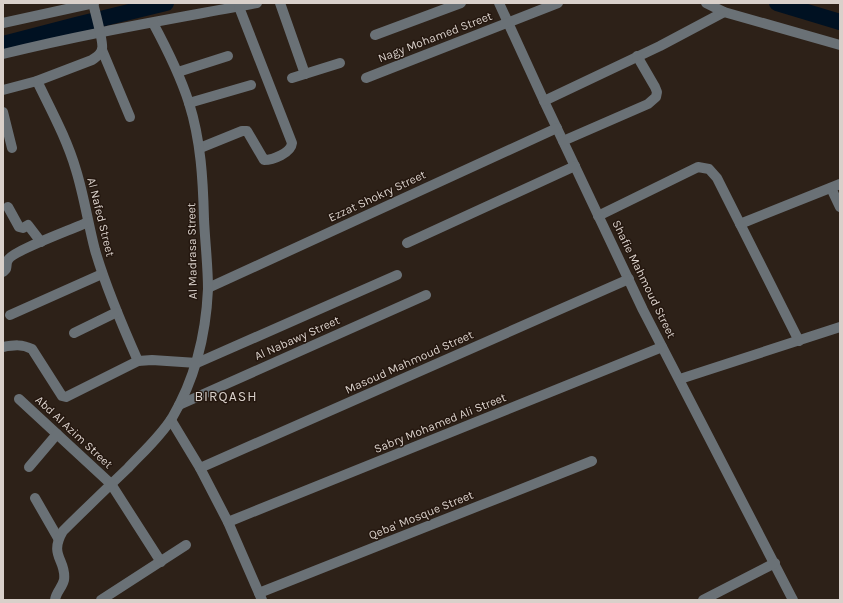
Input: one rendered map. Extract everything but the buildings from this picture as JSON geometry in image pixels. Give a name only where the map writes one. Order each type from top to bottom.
[{"type":"street","points":[[3,24],[93,3],[99,32],[103,42],[102,50],[98,56],[92,60],[37,81],[3,90]]},
{"type":"street","points":[[3,54],[99,32],[257,3]]},
{"type":"street","points":[[280,3],[305,74]]},
{"type":"street","points":[[376,35],[461,3]]},
{"type":"street","name":"Shafie Mahmoud Street","points":[[500,3],[544,101],[628,279],[794,600]]},
{"type":"street","name":"Nagy Mohamed Street","points":[[366,78],[558,3]]},
{"type":"street","points":[[706,3],[724,12],[840,45]]},
{"type":"street","points":[[200,148],[242,131],[247,131],[264,160],[268,160],[288,152],[292,148],[292,143],[239,7]]},
{"type":"street","points":[[544,101],[724,12]]},
{"type":"street","name":"Al Madrasa Street","points":[[58,538],[63,531],[155,441],[171,420],[197,363],[204,326],[208,288],[203,176],[200,148],[189,103],[178,72],[153,23]]},
{"type":"street","points":[[102,50],[130,117]]},
{"type":"street","points":[[178,72],[228,56]]},
{"type":"street","points":[[563,141],[652,102],[656,97],[657,92],[637,56]]},
{"type":"street","points":[[292,78],[340,64]]},
{"type":"street","name":"Al Nafed Street","points":[[37,81],[68,145],[78,176],[88,222],[102,274],[116,312],[138,361]]},
{"type":"street","points":[[189,103],[251,85]]},
{"type":"street","points":[[3,112],[12,148]]},
{"type":"street","name":"Ezzat Shokry Street","points":[[208,288],[557,128]]},
{"type":"street","points":[[407,243],[575,166]]},
{"type":"street","points":[[598,216],[698,167],[709,169],[717,178],[799,341]]},
{"type":"street","points":[[740,224],[835,186],[840,207]]},
{"type":"street","points":[[8,207],[19,227],[23,228],[28,225],[41,242]]},
{"type":"street","points":[[3,272],[6,269],[7,260],[26,248],[88,222]]},
{"type":"street","points":[[10,315],[102,274]]},
{"type":"street","points":[[3,347],[19,345],[32,349],[62,396],[66,397],[138,361],[152,360],[197,363],[397,275]]},
{"type":"street","name":"Masoud Mahmoud Street","points":[[200,468],[628,279]]},
{"type":"street","name":"Al Nabawy Street","points":[[179,405],[426,295]]},
{"type":"street","points":[[74,333],[116,312]]},
{"type":"street","points":[[680,379],[840,327]]},
{"type":"street","name":"Sabry Mohamed Ali Street","points":[[228,522],[662,347]]},
{"type":"street","name":"Abd Al Azim Street","points":[[19,399],[111,484],[161,562]]},
{"type":"street","points":[[171,420],[200,468],[228,522],[260,597]]},
{"type":"street","points":[[29,467],[57,434]]},
{"type":"street","name":"Qeba' Mosque Street","points":[[260,597],[592,461]]},
{"type":"street","points":[[35,498],[58,538],[57,554],[63,570],[64,579],[62,587],[56,594],[55,600]]},
{"type":"street","points":[[101,600],[186,545]]},
{"type":"street","points":[[703,600],[775,563]]},
{"type":"waterway","points":[[3,44],[166,3]]},
{"type":"waterway","points":[[777,3],[840,22]]},
{"type":"district","name":"BIRQASH","points":[[226,396]]}]
